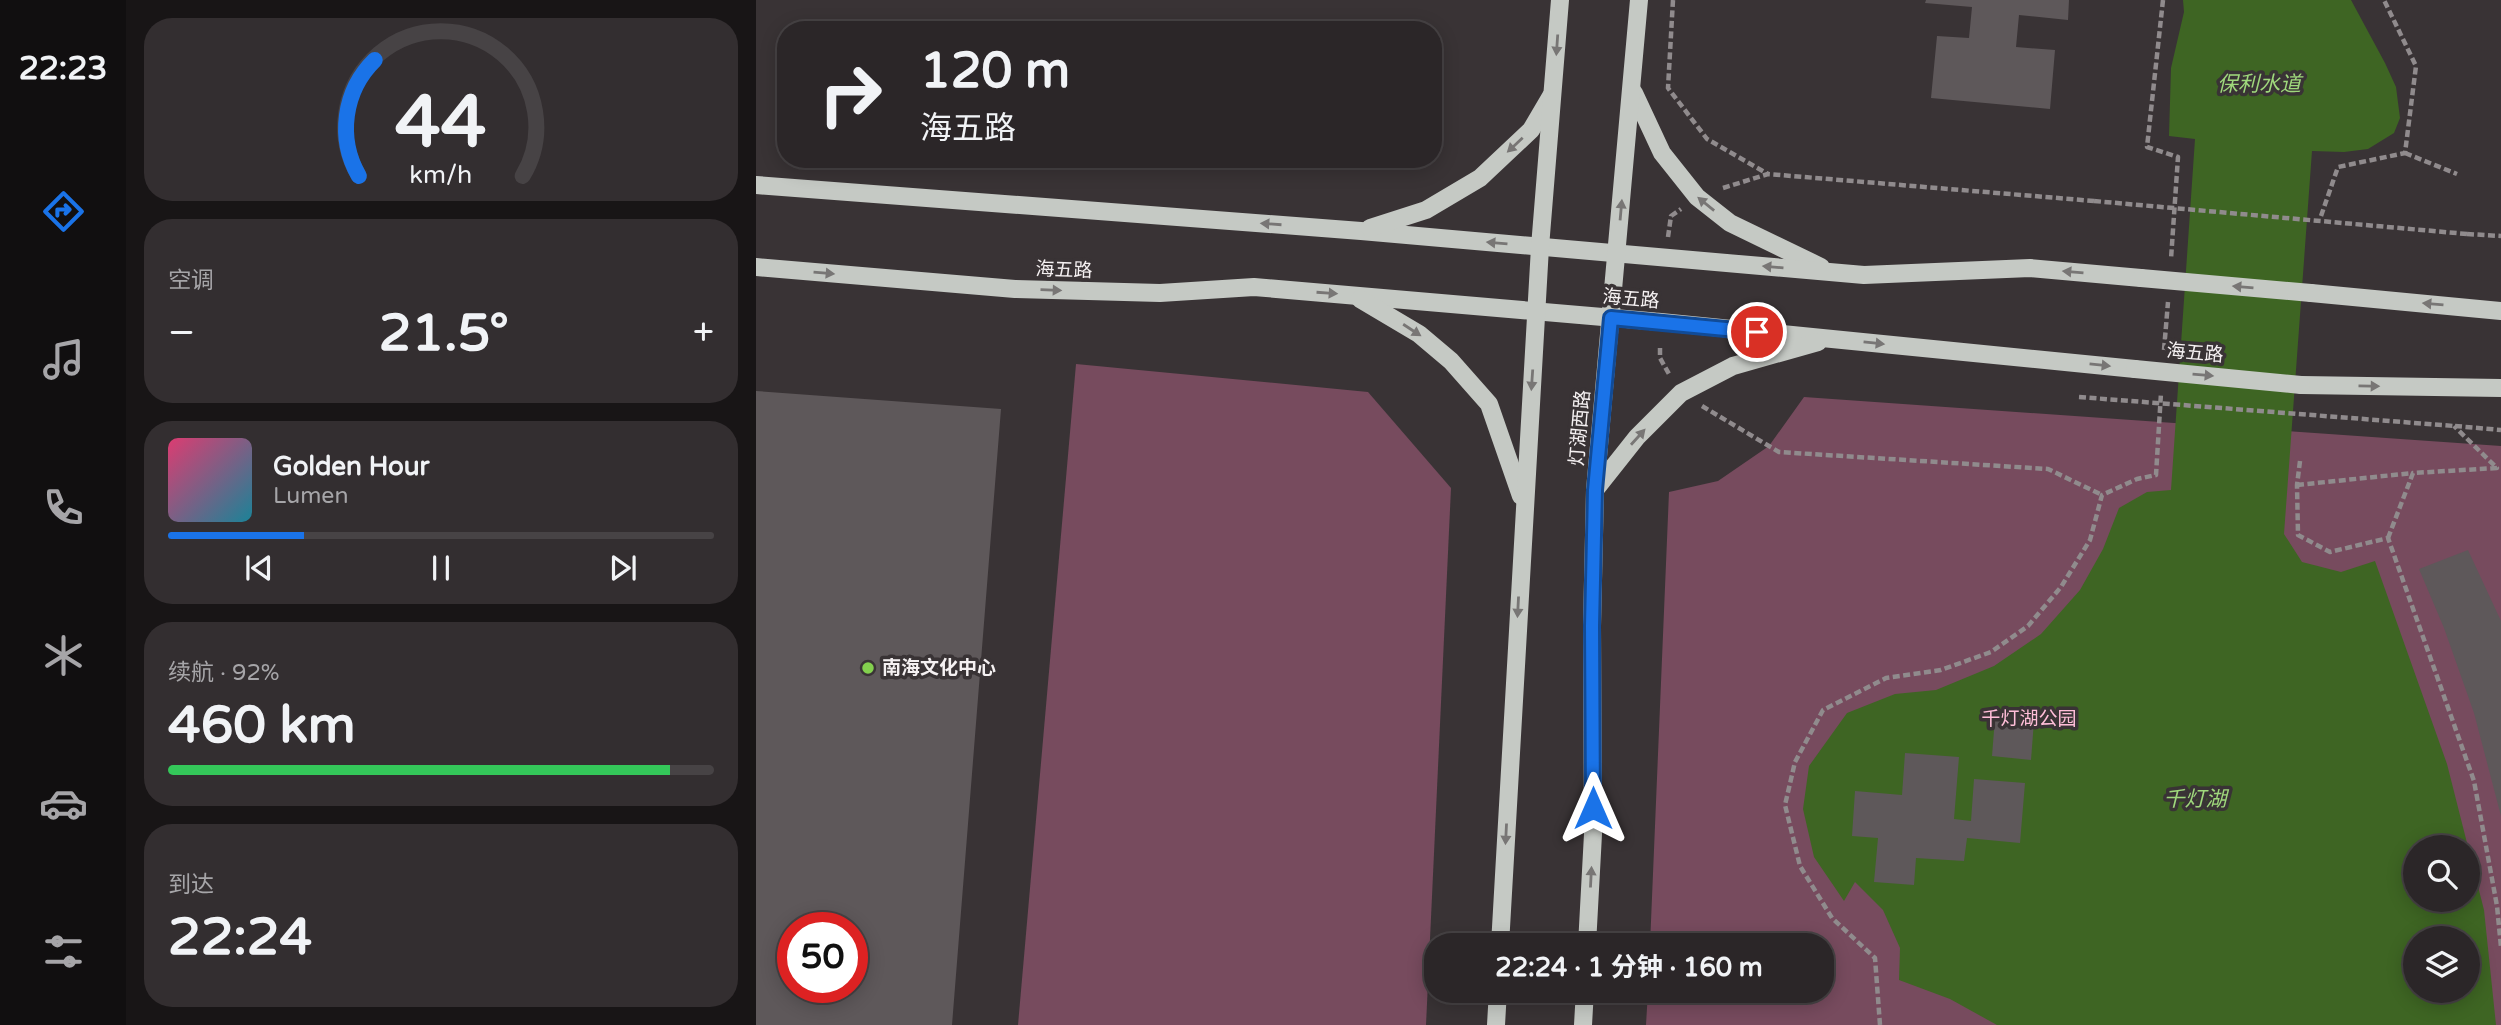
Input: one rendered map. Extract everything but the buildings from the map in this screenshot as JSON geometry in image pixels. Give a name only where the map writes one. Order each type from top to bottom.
[{"type":"main road","points":[[1501,933],[1540,247],[1560,0]]},
{"type":"main road","name":"灯湖西路","points":[[1588,933],[1593,834],[1592,626],[1595,490],[1639,0]]},
{"type":"main road","points":[[1361,231],[1426,210],[1480,178],[1531,130],[1554,90]]},
{"type":"main road","points":[[1632,90],[1662,153],[1697,197],[1730,223],[1830,272]]},
{"type":"main road","points":[[756,185],[1361,231],[1864,275],[2030,268],[2501,311]]},
{"type":"main road","name":"海五路","points":[[756,267],[1015,289],[1160,293],[1254,287],[1611,318],[2301,385],[2501,388]]},
{"type":"main road","points":[[1354,295],[1419,334],[1451,361],[1489,404],[1524,503]]},
{"type":"main road","points":[[1595,490],[1637,437],[1681,393],[1733,366],[1829,339]]},
{"type":"main road","points":[[1496,1025],[1497,1003]]},
{"type":"main road","points":[[1583,1025],[1584,1003]]},
{"type":"path","points":[[1672,0],[1668,88],[1707,139],[1768,174]]},
{"type":"path","points":[[2163,0],[2147,147],[2178,157],[2170,268]]},
{"type":"path","points":[[2384,0],[2416,66],[2405,153]]},
{"type":"path","points":[[2321,216],[2337,167],[2405,153],[2457,174]]},
{"type":"path","points":[[1667,239],[1671,216],[1697,197],[1768,174],[2501,236]]},
{"type":"path","points":[[2164,351],[2168,295]]},
{"type":"path","points":[[1660,348],[1660,358],[1681,393],[1779,452],[2048,469],[2102,495]]},
{"type":"path","points":[[2102,495],[2137,479],[2155,475],[2161,392]]},
{"type":"path","points":[[2079,397],[2501,430]]},
{"type":"path","points":[[2297,485],[2413,473],[2497,468],[2454,426]]},
{"type":"path","points":[[2300,461],[2297,485],[2298,535],[2330,552],[2388,538]]},
{"type":"path","points":[[2413,473],[2388,538],[2474,781],[2497,905],[2501,947]]},
{"type":"path","points":[[1880,1025],[1875,958],[1832,918],[1800,866],[1785,805],[1795,762],[1823,710],[1886,678],[1941,670],[1991,652],[2028,626],[2060,587],[2090,540],[2102,495]]},
{"type":"green space","points":[[1076,364],[1368,392],[1451,488],[1430,933],[1424,933],[1426,1025],[1018,1025]]},
{"type":"green space","name":"千灯湖公园","points":[[1804,397],[2501,446],[2501,1025],[1646,1025],[1647,1003],[1834,1003],[1834,933],[1651,933],[1669,492],[1718,481],[1769,446]]},
{"type":"water","name":"千灯湖","points":[[2183,0],[2351,0],[2396,87],[2400,118],[2394,133],[2368,149],[2344,152],[2312,151],[2284,534],[2302,562],[2341,572],[2375,561],[2447,764],[2465,835],[2403,835],[2403,912],[2480,912],[2480,894],[2496,1025],[1997,1025],[1950,999],[1899,980],[1900,948],[1883,910],[1855,882],[1844,901],[1814,857],[1803,809],[1809,766],[1847,713],[1895,694],[1936,690],[1994,666],[2041,634],[2080,590],[2103,549],[2119,508],[2147,492],[2171,490],[2195,139],[2169,136],[2171,68],[2184,12]]},
{"type":"place","name":"南海文化中心","points":[[868,668]]},
{"type":"route","points":[[1593,808],[1592,626],[1595,490],[1611,318],[1757,332]]},
{"type":"water label","name":"保利水道","points":[[2259,84]]}]
